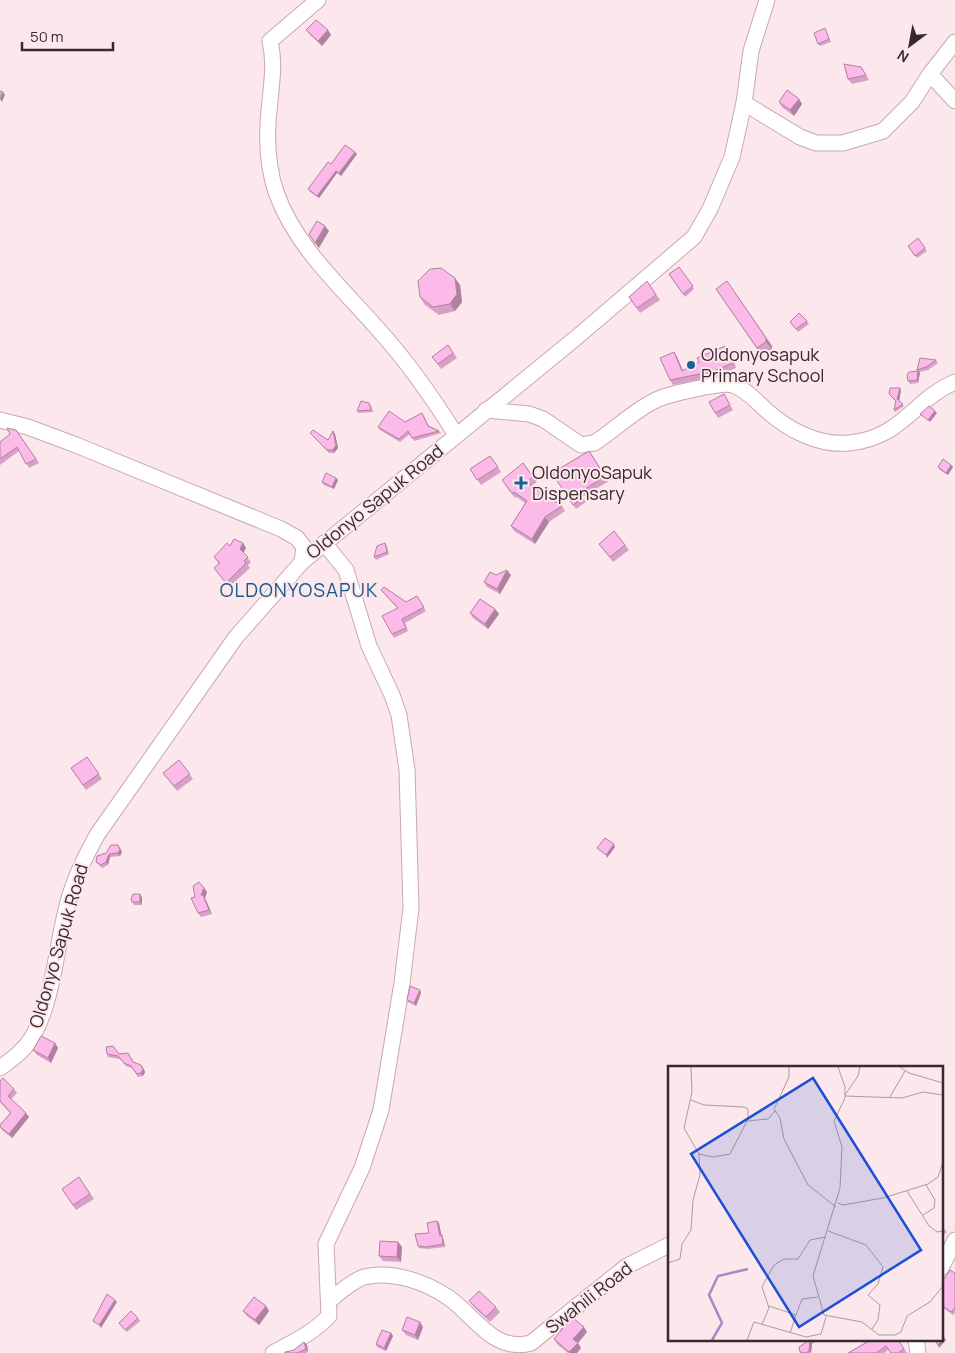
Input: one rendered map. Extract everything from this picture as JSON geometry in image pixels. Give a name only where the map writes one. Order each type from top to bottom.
[{"type":"street","points":[[318,0],[270,41],[274,63],[267,135],[269,163],[276,191],[289,223],[315,258],[404,359],[456,435]]},
{"type":"street","name":"Oldonyo Sapuk Road","points":[[0,1068],[25,1046],[38,1025],[49,986],[66,907],[83,861],[97,835],[236,637],[302,562],[613,307],[694,237],[729,168],[744,103],[750,51],[767,0]]},
{"type":"street","points":[[744,103],[800,137],[816,143],[843,143],[883,131],[912,102],[930,74],[955,42]]},
{"type":"street","points":[[930,74],[955,101]]},
{"type":"street","points":[[486,410],[529,414],[543,420],[580,445],[587,445],[603,438],[625,420],[658,399],[724,383],[742,389],[776,419],[802,434],[825,440],[850,443],[878,437],[889,431],[939,391],[955,382]]},
{"type":"street","points":[[0,420],[28,427],[76,445],[281,529],[297,538],[304,547],[302,562]]},
{"type":"street","points":[[273,1353],[320,1325],[329,1316],[326,1244],[362,1168],[381,1110],[402,983],[411,908],[407,770],[399,714],[369,646],[348,576],[324,543]]},
{"type":"street","points":[[942,1266],[955,1240]]},
{"type":"street","name":"Swahili Road","points":[[329,1301],[364,1277],[384,1276],[417,1282],[449,1298],[492,1339],[512,1350],[531,1343],[627,1266],[668,1246]]},
{"type":"street","points":[[916,1340],[918,1353]]},
{"type":"building","points":[[316,20],[328,30],[318,41],[306,30]]},
{"type":"building","points":[[825,28],[829,39],[818,44],[814,33]]},
{"type":"building","points":[[844,64],[861,67],[866,75],[848,79]]},
{"type":"building","points":[[787,90],[799,99],[790,110],[779,102]]},
{"type":"building","points":[[345,145],[355,152],[339,173],[336,171],[317,196],[308,189],[328,162],[331,164]]},
{"type":"building","points":[[317,221],[325,226],[315,243],[309,234]]},
{"type":"building","points":[[918,238],[925,248],[915,256],[908,246]]},
{"type":"building","points":[[679,267],[693,286],[683,294],[669,274]]},
{"type":"building","points":[[441,268],[455,278],[457,294],[450,304],[433,307],[420,297],[418,281],[430,269]]},
{"type":"building","points":[[647,281],[656,295],[637,308],[629,297]]},
{"type":"building","points":[[727,281],[766,338],[766,342],[757,348],[716,289]]},
{"type":"building","points":[[799,313],[807,321],[796,329],[790,322]]},
{"type":"building","points":[[448,345],[453,353],[438,364],[432,357]]},
{"type":"building","points":[[725,346],[733,363],[714,371],[670,380],[660,358],[674,352],[682,371],[699,362],[697,358]]},
{"type":"building","points":[[920,358],[936,360],[926,367],[917,370]]},
{"type":"building","points":[[918,371],[917,380],[908,381],[907,375],[909,372]]},
{"type":"building","points":[[890,388],[900,388],[897,399],[903,404],[894,410],[896,401],[889,394]]},
{"type":"building","points":[[724,394],[730,405],[715,413],[709,402]]},
{"type":"building","points":[[361,401],[369,403],[371,410],[357,411]]},
{"type":"building","points":[[929,406],[935,411],[928,420],[920,414]]},
{"type":"building","points":[[389,411],[405,422],[422,413],[428,426],[439,431],[412,438],[408,431],[399,439],[378,427]]},
{"type":"building","points":[[7,428],[16,430],[36,459],[26,464],[17,447],[0,459],[0,442],[10,434]]},
{"type":"building","points":[[313,430],[328,440],[333,431],[336,445],[333,450],[327,450],[310,433]]},
{"type":"building","points":[[589,451],[605,476],[579,493],[582,498],[573,505],[552,473]]},
{"type":"building","points":[[490,456],[498,467],[477,480],[470,469]]},
{"type":"building","points":[[943,459],[951,465],[946,473],[938,467]]},
{"type":"building","points":[[523,463],[533,477],[526,482],[562,506],[545,517],[532,539],[511,526],[527,501],[514,492],[512,493],[502,480]]},
{"type":"building","points":[[326,473],[336,478],[332,487],[322,482]]},
{"type":"building","points":[[614,531],[625,545],[610,557],[599,544]]},
{"type":"building","points":[[234,539],[243,543],[240,549],[248,557],[244,561],[246,563],[226,583],[214,568],[220,563],[214,557],[227,543],[230,546]]},
{"type":"building","points":[[385,543],[387,552],[374,557],[377,546]]},
{"type":"building","points":[[507,570],[497,589],[484,582],[490,572],[496,575]]},
{"type":"building","points":[[384,587],[406,602],[417,596],[424,607],[402,619],[406,628],[392,634],[382,616],[398,608],[381,590]]},
{"type":"building","points":[[480,599],[495,609],[485,624],[470,613]]},
{"type":"building","points":[[87,757],[99,774],[83,785],[71,768]]},
{"type":"building","points":[[179,760],[190,774],[174,786],[163,773]]},
{"type":"building","points":[[605,838],[614,844],[606,855],[597,848]]},
{"type":"building","points":[[111,845],[118,845],[120,850],[118,853],[109,854],[106,862],[101,865],[96,862],[97,856],[106,853]]},
{"type":"building","points":[[199,882],[204,888],[201,895],[203,895],[209,910],[198,913],[191,898],[195,897],[193,886]]},
{"type":"building","points":[[133,894],[140,894],[140,902],[132,902]]},
{"type":"building","points":[[410,986],[420,990],[414,1003],[407,1000]]},
{"type":"building","points":[[41,1036],[55,1043],[48,1058],[33,1050]]},
{"type":"building","points":[[113,1046],[119,1054],[128,1053],[133,1062],[141,1065],[143,1069],[141,1073],[137,1074],[131,1066],[124,1063],[118,1056],[107,1054],[106,1047]]},
{"type":"building","points":[[3,1078],[14,1089],[8,1096],[26,1113],[9,1134],[0,1127],[11,1113],[0,1101],[0,1081]]},
{"type":"building","points":[[79,1177],[90,1194],[73,1205],[62,1189]]},
{"type":"building","points":[[437,1221],[443,1244],[426,1247],[418,1246],[415,1234],[429,1233],[427,1223]]},
{"type":"building","points":[[380,1241],[398,1242],[397,1257],[379,1256]]},
{"type":"building","points":[[950,1270],[955,1273],[955,1308],[951,1312],[942,1306],[942,1282]]},
{"type":"building","points":[[479,1291],[496,1307],[486,1317],[469,1301]]},
{"type":"building","points":[[107,1294],[115,1300],[99,1325],[93,1321]]},
{"type":"building","points":[[254,1297],[266,1306],[255,1320],[243,1311]]},
{"type":"building","points":[[131,1311],[138,1318],[125,1330],[119,1323]]},
{"type":"building","points":[[407,1317],[420,1322],[415,1335],[402,1330]]},
{"type":"building","points":[[572,1317],[584,1327],[573,1339],[578,1343],[569,1352],[554,1339]]},
{"type":"building","points":[[382,1330],[391,1333],[384,1348],[376,1344]]},
{"type":"building","points":[[812,1340],[809,1351],[806,1353],[800,1352],[799,1347]]},
{"type":"building","points":[[899,1340],[904,1349],[898,1353],[891,1353],[886,1346],[876,1353],[848,1353],[869,1341]]},
{"type":"building","points":[[935,1340],[942,1340],[938,1345]]},
{"type":"building","points":[[304,1342],[306,1349],[297,1353],[285,1353],[294,1350]]},
{"type":"place","name":"Oldonyosapuk Primary School","points":[[691,365]]},
{"type":"place","name":"OldonyoSapuk Dispensary","points":[[521,483]]},
{"type":"district","name":"OLDONYOSAPUK","points":[[299,590]]}]
